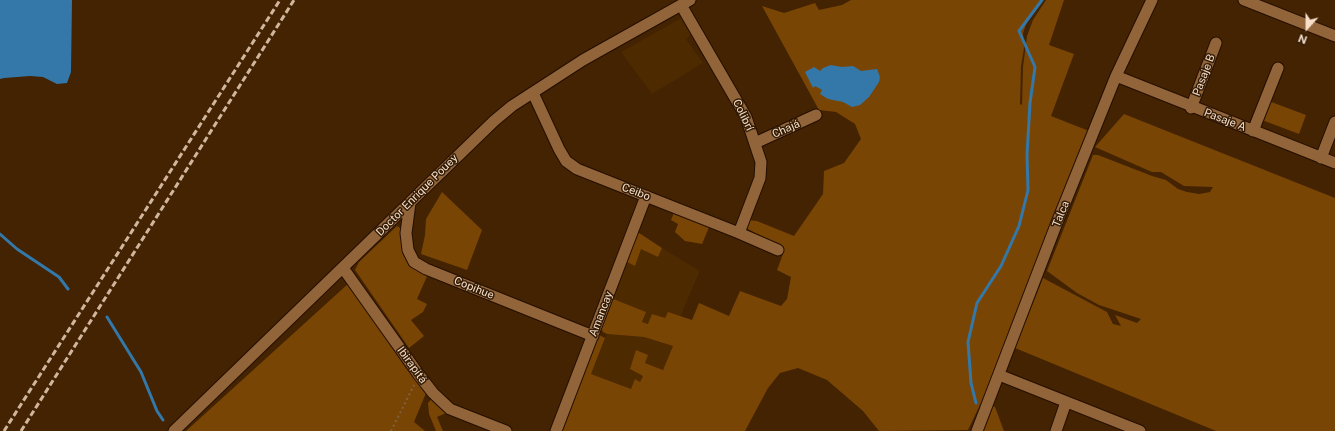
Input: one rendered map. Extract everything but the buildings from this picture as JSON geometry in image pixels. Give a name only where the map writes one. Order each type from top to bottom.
[{"type":"street","name":"Talca","points":[[977,431],[1116,76],[1152,0]]},
{"type":"street","points":[[1244,0],[1335,36]]},
{"type":"street","name":"Doctor Enrique Pouey","points":[[174,431],[410,203],[473,139],[512,106],[583,60],[686,3]]},
{"type":"street","name":"Colibrí","points":[[686,3],[746,117],[761,162],[760,178],[739,233]]},
{"type":"street","name":"Pasaje B","points":[[1191,108],[1216,43]]},
{"type":"street","points":[[1252,131],[1278,68]]},
{"type":"street","name":"Pasaje A","points":[[1116,76],[1191,108],[1335,163]]},
{"type":"street","name":"Ceibo","points":[[533,92],[566,161],[577,169],[778,250]]},
{"type":"street","name":"Chajá","points":[[755,143],[816,115]]},
{"type":"street","points":[[1321,158],[1335,122]]},
{"type":"street","name":"Amancay","points":[[556,431],[646,196]]},
{"type":"street","name":"Copihue","points":[[410,203],[407,238],[408,250],[414,262],[426,269],[593,336]]},
{"type":"street","name":"Ibirapitá","points":[[343,268],[419,375],[450,409],[506,431]]},
{"type":"street","points":[[999,375],[1140,431]]},
{"type":"street","points":[[1056,431],[1066,402]]},
{"type":"path","points":[[391,431],[419,375]]},
{"type":"shaded area","points":[[851,0],[1041,0],[1028,19],[1023,33],[1024,48],[1021,66],[1020,104],[1022,105],[1023,67],[1027,36],[1033,20],[1046,0],[1064,0],[1049,45],[1074,54],[1051,116],[1089,131],[993,378],[968,430],[879,431],[863,411],[827,380],[798,368],[780,373],[768,388],[745,431],[559,431],[597,334],[605,338],[591,374],[631,389],[635,379],[640,382],[643,376],[630,369],[636,350],[648,355],[645,363],[663,370],[673,346],[644,337],[607,334],[603,332],[600,326],[611,298],[646,312],[642,322],[648,324],[652,314],[665,318],[668,312],[692,320],[699,303],[729,316],[740,291],[781,306],[787,299],[791,277],[777,270],[783,254],[778,246],[748,229],[744,223],[747,220],[757,221],[794,236],[823,194],[824,171],[844,163],[861,139],[855,124],[836,112],[819,110],[762,6],[784,13],[815,3],[819,10],[842,5]]},
{"type":"shaded area","points":[[685,16],[694,32],[686,39],[703,63],[652,94],[621,52]]},
{"type":"shaded area","points":[[1266,100],[1306,115],[1299,134],[1262,120]]},
{"type":"shaded area","points":[[1124,114],[1335,198],[1335,431],[1216,431],[1015,348],[1043,278],[1107,312],[1113,324],[1121,326],[1115,315],[1137,323],[1141,319],[1099,305],[1077,293],[1047,271],[1093,155],[1098,155],[1166,180],[1178,189],[1187,192],[1199,194],[1210,192],[1213,187],[1184,186],[1161,172],[1152,172],[1095,147]]},
{"type":"shaded area","points":[[442,192],[482,230],[467,270],[421,254],[425,235],[426,219]]},
{"type":"shaded area","points":[[677,205],[712,220],[702,244],[685,241],[675,232],[678,224],[671,220]]},
{"type":"shaded area","points":[[397,226],[403,230],[402,237],[428,274],[417,299],[427,304],[423,312],[411,320],[424,336],[409,348],[355,270],[359,262]]},
{"type":"shaded area","points":[[636,231],[662,248],[658,257],[641,249],[635,266],[625,261]]},
{"type":"shaded area","points":[[641,248],[658,257],[662,248],[700,271],[680,317],[668,313],[665,319],[652,314],[649,324],[642,322],[646,312],[611,298],[625,261]]},
{"type":"shaded area","points":[[349,283],[405,367],[426,393],[414,422],[425,431],[186,431]]},
{"type":"shaded area","points":[[607,334],[644,337],[673,346],[663,370],[645,363],[636,351],[643,376],[640,382],[635,380],[631,389],[591,374]]},
{"type":"shaded area","points":[[435,395],[455,409],[437,417],[443,431],[436,431],[429,414],[428,403]]},
{"type":"shaded area","points":[[990,404],[995,407],[1004,431],[977,431]]},
{"type":"water","points":[[0,0],[72,0],[71,72],[67,83],[57,84],[43,77],[30,76],[0,79]]},
{"type":"water","points":[[831,65],[842,67],[853,66],[861,71],[877,69],[880,77],[879,82],[869,97],[860,105],[852,107],[843,102],[828,99],[820,94],[822,90],[815,86],[813,88],[805,72],[814,67],[820,71]]},
{"type":"waterway","points":[[976,403],[971,383],[968,342],[977,303],[1001,266],[1019,226],[1028,190],[1027,155],[1030,103],[1035,67],[1019,31],[1042,0]]},
{"type":"waterway","points":[[0,234],[17,249],[59,277],[68,289]]},
{"type":"waterway","points":[[107,317],[141,372],[157,411],[163,420]]},
{"type":"railway","points":[[4,431],[280,0]]},
{"type":"railway","points":[[21,431],[294,0]]}]
